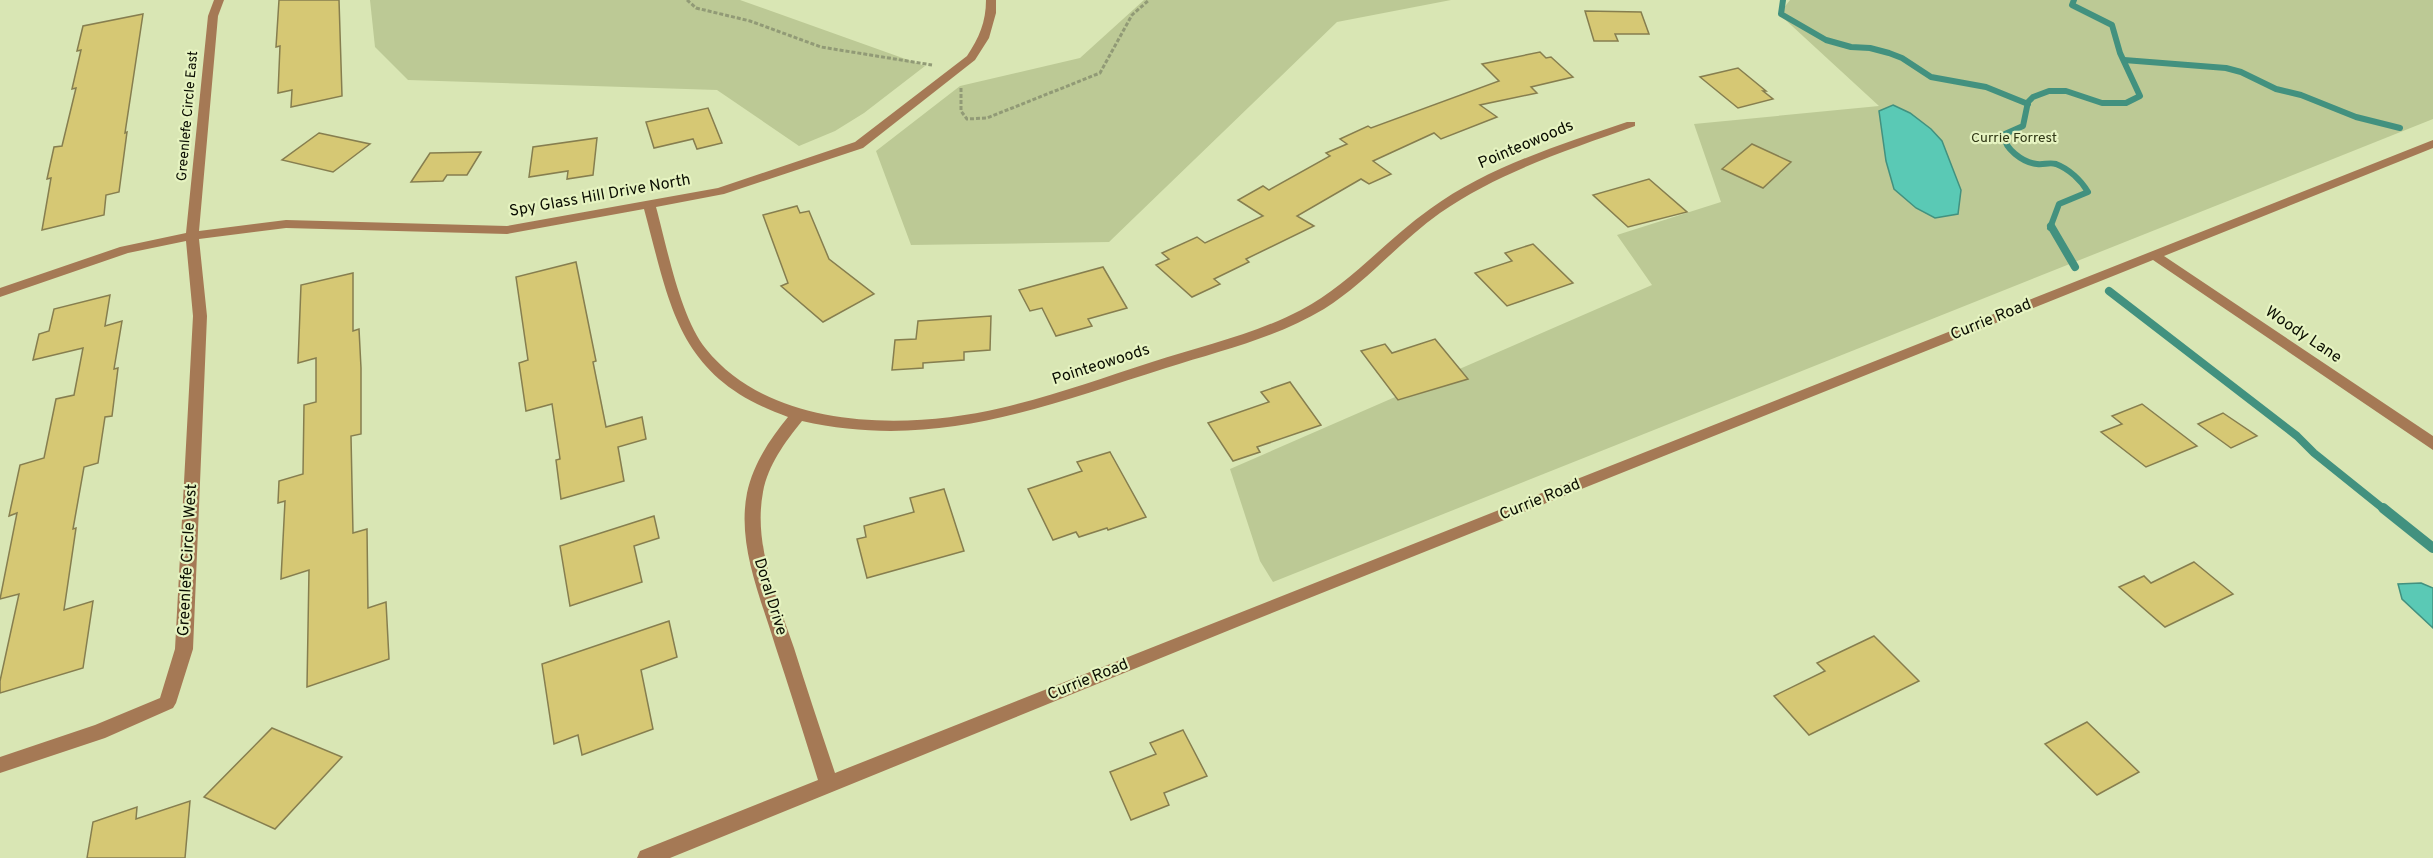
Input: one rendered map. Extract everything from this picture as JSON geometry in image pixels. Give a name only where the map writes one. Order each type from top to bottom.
[{"type":"street","name":"Greenlefe Circle East","points":[[192,236],[213,16],[219,0]]},
{"type":"street","name":"Spy Glass Hill Drive North","points":[[0,293],[125,250],[192,236],[286,224],[507,230],[720,190],[859,145],[970,58],[984,38],[991,13],[991,0]]},
{"type":"street","name":"Pointeowoods","points":[[648,204],[682,315],[699,352],[755,397],[798,415],[871,426],[921,426],[970,422],[1016,411],[1260,332],[1306,314],[1373,264],[1438,208],[1474,186],[1523,163],[1631,123]]},
{"type":"street","name":"Currie Road","points":[[647,858],[1236,620],[2433,144]]},
{"type":"street","name":"Greenlefe Circle West","points":[[0,765],[99,732],[167,703],[184,649],[200,316],[192,236]]},
{"type":"street","name":"Woody Lane","points":[[2154,255],[2433,444]]},
{"type":"street","name":"Doral Drive","points":[[798,415],[774,445],[760,474],[754,503],[753,528],[761,572],[829,785]]},
{"type":"path","points":[[687,0],[696,8],[750,21],[821,47],[931,65],[960,81],[961,111],[967,119],[987,118],[1100,73],[1132,15],[1149,0]]},
{"type":"green space","points":[[370,0],[740,0],[925,66],[864,113],[835,131],[799,146],[717,90],[408,80],[375,47]]},
{"type":"green space","points":[[1144,0],[1451,0],[1337,22],[1109,242],[911,245],[876,151],[960,86],[1080,58]]},
{"type":"green space","name":"Currie Forrest","points":[[1790,0],[2433,0],[2433,119],[1273,582],[1260,561],[1230,469],[1652,285],[1617,235],[1721,202],[1694,124],[1879,106],[1779,14]]},
{"type":"water","points":[[1893,105],[1910,113],[1942,141],[1961,190],[1958,214],[1935,218],[1916,208],[1894,189],[1886,161],[1879,111]]},
{"type":"water","points":[[2421,583],[2433,588],[2433,628],[2402,599],[2398,584]]},
{"type":"building","points":[[279,0],[339,0],[342,96],[291,107],[292,90],[278,93],[280,46],[276,47]]},
{"type":"building","points":[[1585,11],[1641,12],[1649,34],[1615,34],[1618,41],[1594,41]]},
{"type":"building","points":[[143,14],[125,133],[127,132],[119,192],[106,195],[104,215],[42,230],[51,178],[47,179],[54,147],[62,146],[76,88],[72,89],[81,50],[77,51],[83,26]]},
{"type":"building","points":[[1540,52],[1546,58],[1551,57],[1573,77],[1531,87],[1537,93],[1480,105],[1497,117],[1441,139],[1434,133],[1373,161],[1391,174],[1369,184],[1361,179],[1297,216],[1314,226],[1246,259],[1249,262],[1214,279],[1220,284],[1192,297],[1156,265],[1169,259],[1162,253],[1197,237],[1205,243],[1263,216],[1238,200],[1263,186],[1269,190],[1330,156],[1326,153],[1347,144],[1340,139],[1368,126],[1371,128],[1499,81],[1482,64]]},
{"type":"building","points":[[1738,68],[1773,99],[1738,108],[1700,77]]},
{"type":"building","points":[[708,108],[722,143],[697,149],[693,139],[654,148],[646,122]]},
{"type":"building","points":[[319,133],[370,144],[333,172],[282,160]]},
{"type":"building","points":[[597,138],[593,175],[567,179],[568,171],[529,177],[533,147]]},
{"type":"building","points":[[1752,144],[1791,162],[1763,188],[1722,169]]},
{"type":"building","points":[[481,152],[467,175],[447,175],[443,181],[411,182],[430,153]]},
{"type":"building","points":[[1649,179],[1687,212],[1628,227],[1593,195]]},
{"type":"building","points":[[797,206],[800,213],[809,211],[829,259],[874,294],[823,322],[781,286],[788,283],[763,215]]},
{"type":"building","points":[[1533,244],[1573,283],[1507,306],[1475,273],[1512,261],[1505,253]]},
{"type":"building","points":[[576,262],[596,361],[593,362],[606,427],[642,417],[646,439],[618,447],[624,481],[561,499],[556,460],[560,459],[552,404],[526,411],[519,363],[528,360],[516,277]]},
{"type":"building","points":[[1103,267],[1127,308],[1088,319],[1092,326],[1056,336],[1042,308],[1030,311],[1019,290]]},
{"type":"building","points":[[353,273],[353,331],[359,329],[361,368],[361,434],[351,436],[353,533],[367,529],[368,608],[386,602],[389,659],[307,687],[309,570],[281,579],[285,501],[278,503],[279,481],[303,474],[304,405],[316,402],[316,358],[298,363],[301,285]]},
{"type":"building","points":[[110,295],[105,326],[122,321],[114,369],[118,368],[112,416],[105,417],[98,463],[84,467],[73,529],[76,528],[64,610],[93,601],[83,668],[0,693],[0,681],[19,594],[0,599],[17,513],[9,516],[20,465],[44,458],[56,399],[74,395],[83,348],[33,360],[39,334],[49,331],[54,309]]},
{"type":"building","points":[[991,316],[990,350],[964,352],[964,360],[923,363],[923,368],[892,370],[895,340],[916,339],[918,321]]},
{"type":"building","points":[[1435,339],[1468,379],[1398,400],[1361,351],[1385,344],[1392,353]]},
{"type":"building","points":[[1290,382],[1321,425],[1257,447],[1260,452],[1233,461],[1208,423],[1269,402],[1261,392]]},
{"type":"building","points":[[2142,404],[2197,446],[2146,467],[2101,432],[2122,424],[2112,416]]},
{"type":"building","points":[[2223,413],[2257,436],[2231,448],[2198,424]]},
{"type":"building","points":[[1110,452],[1146,517],[1108,530],[1107,528],[1079,537],[1076,532],[1053,540],[1028,489],[1082,471],[1077,462]]},
{"type":"building","points":[[944,489],[964,551],[867,578],[857,539],[866,537],[864,526],[914,512],[910,498]]},
{"type":"building","points":[[654,516],[659,538],[634,546],[642,582],[570,606],[560,546]]},
{"type":"building","points":[[2194,562],[2233,594],[2165,627],[2119,587],[2144,576],[2151,583]]},
{"type":"building","points":[[669,621],[677,657],[641,670],[653,729],[582,755],[578,735],[554,744],[542,664]]},
{"type":"building","points":[[1874,636],[1919,681],[1809,735],[1774,696],[1825,671],[1817,663]]},
{"type":"building","points":[[2087,722],[2139,772],[2097,795],[2045,744]]},
{"type":"building","points":[[272,728],[342,757],[275,829],[204,797]]},
{"type":"building","points":[[1183,730],[1207,776],[1164,793],[1169,805],[1131,820],[1110,772],[1156,754],[1150,743]]},
{"type":"building","points":[[190,801],[185,858],[87,858],[93,822],[137,807],[136,819]]},
{"type":"waterway","points":[[1783,0],[1781,14],[1826,40],[1851,47],[1870,48],[1889,53],[1902,58],[1931,77],[1986,87],[2028,104]]},
{"type":"waterway","points":[[2028,104],[2033,97],[2049,91],[2066,91],[2102,103],[2126,103],[2140,96],[2120,53],[2112,25],[2072,5],[2074,0]]},
{"type":"waterway","points":[[2124,60],[2226,68],[2241,72],[2276,89],[2301,95],[2356,117],[2400,128]]},
{"type":"waterway","points":[[2028,104],[2023,126],[2005,134],[2010,149],[2020,158],[2032,163],[2053,163],[2061,166],[2074,175],[2088,192],[2059,204],[2050,228]]},
{"type":"waterway","points":[[2051,226],[2075,267]]},
{"type":"waterway","points":[[2109,291],[2297,436],[2314,453],[2385,510]]},
{"type":"waterway","points":[[2383,508],[2433,548]]}]
